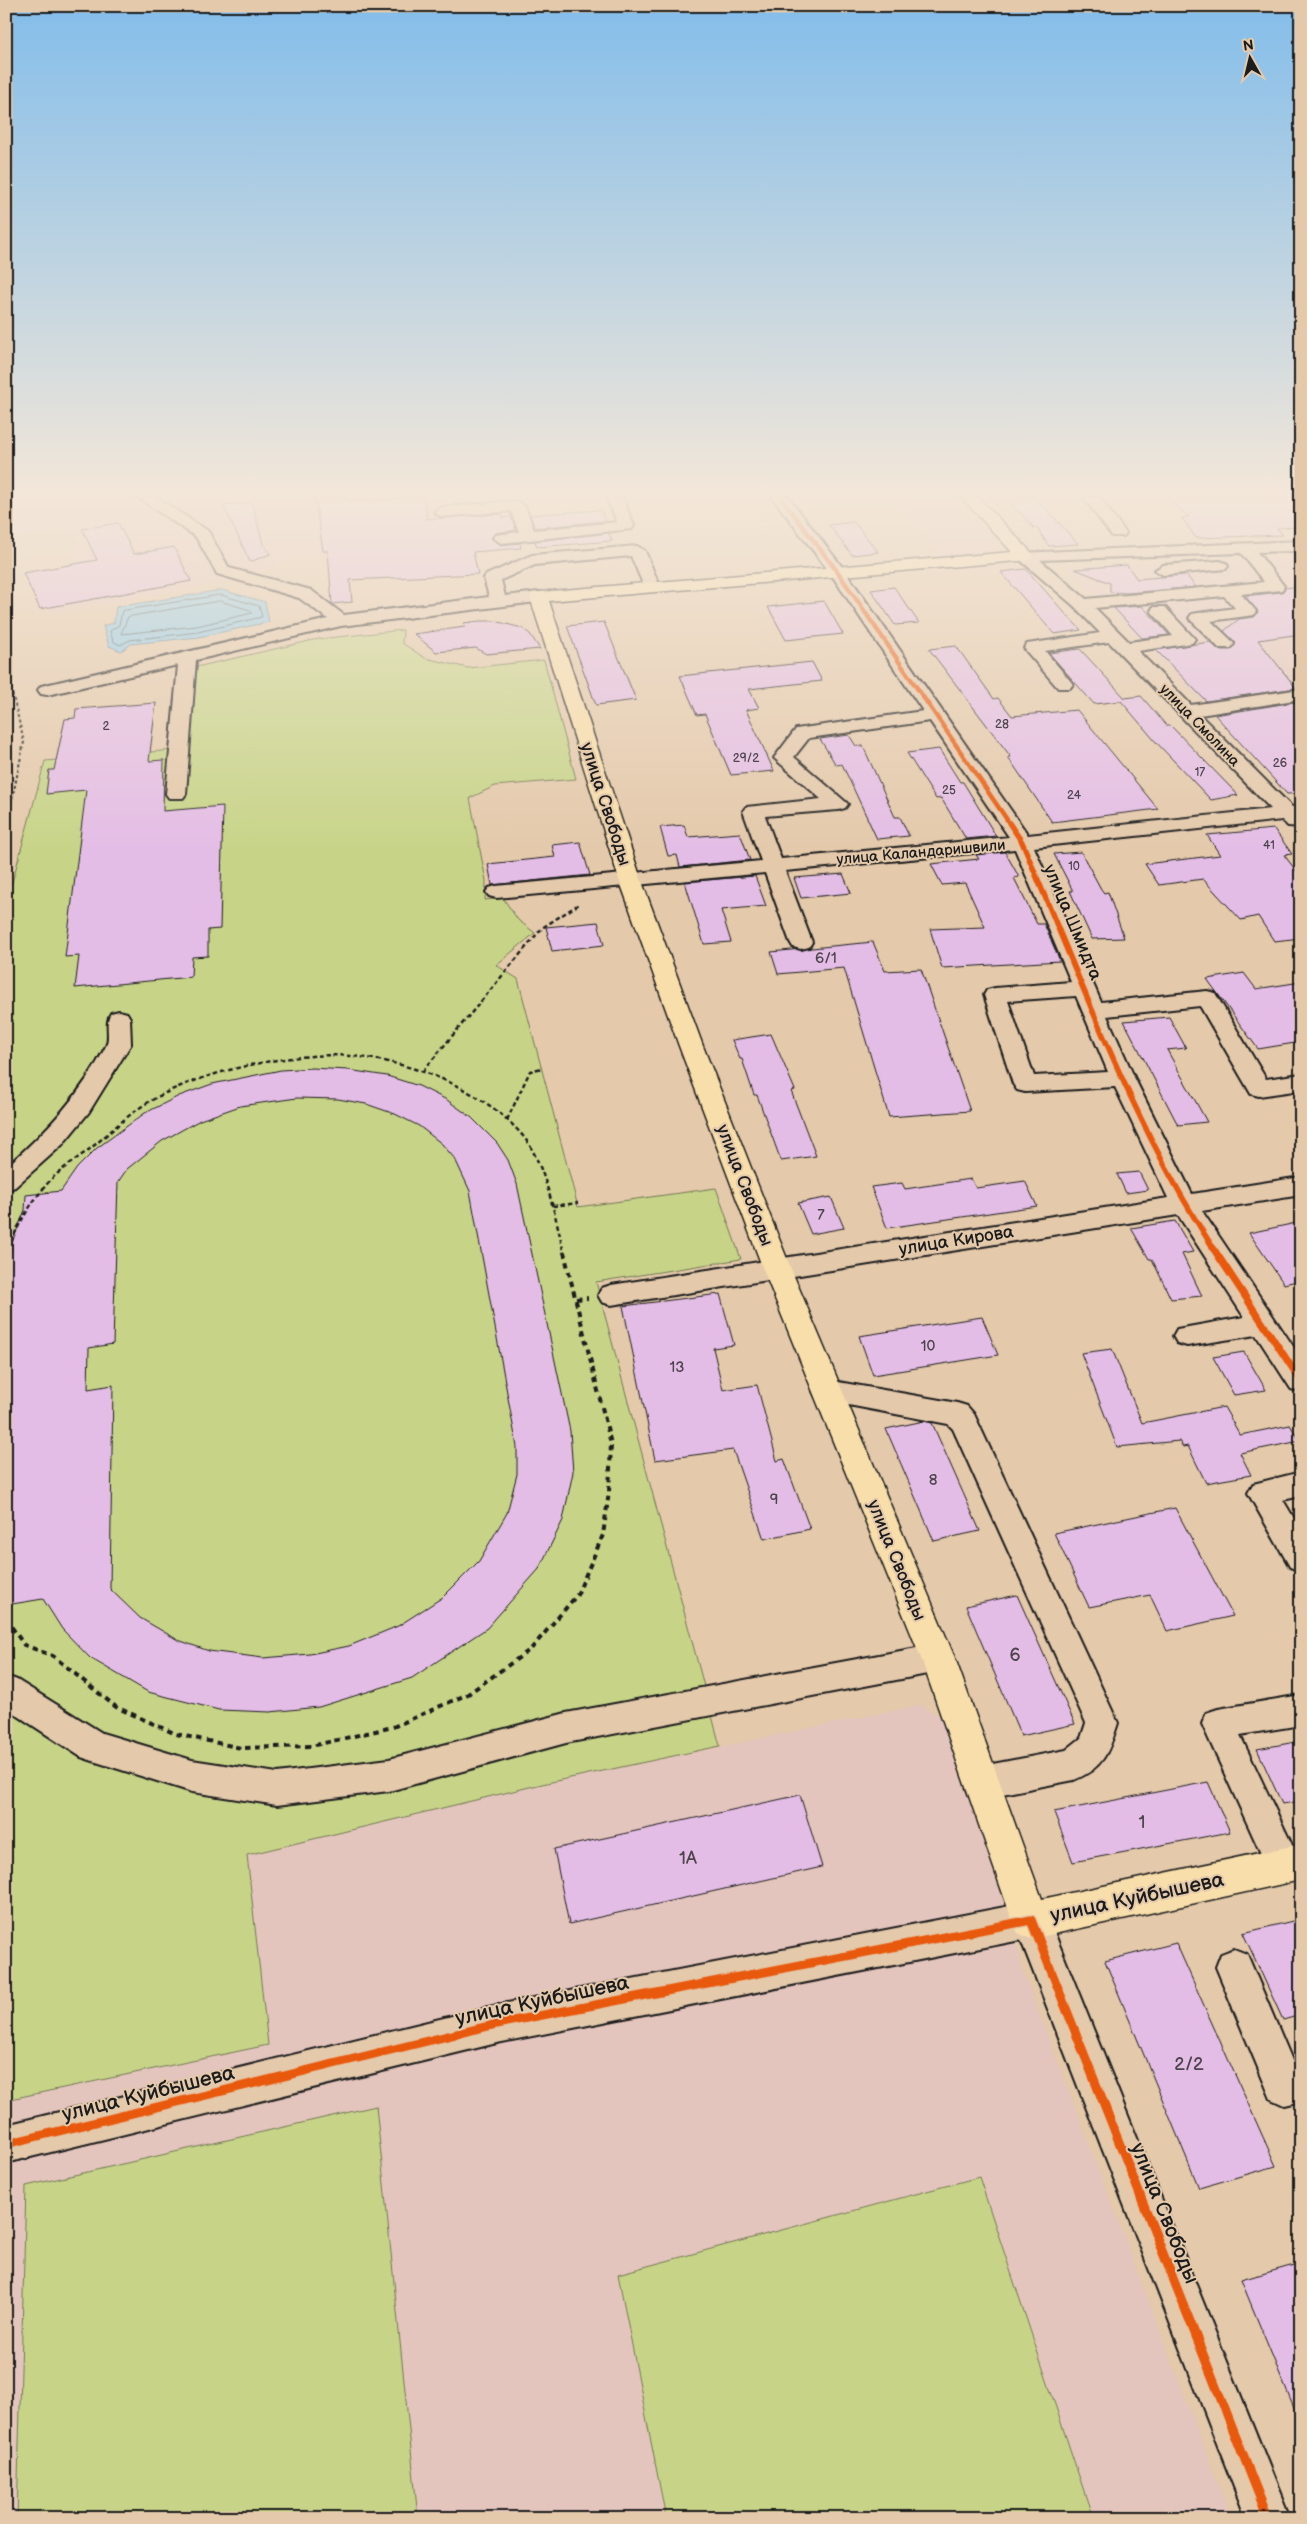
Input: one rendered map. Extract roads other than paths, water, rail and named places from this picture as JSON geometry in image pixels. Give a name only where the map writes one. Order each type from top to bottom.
[{"type":"main road","name":"улица Свободы","points":[[545,615],[630,879],[777,1269],[938,1658],[1031,1920]]},
{"type":"main road","name":"улица Куйбышева","points":[[1031,1920],[1292,1864]]},
{"type":"street","points":[[333,615],[341,621]]},
{"type":"street","points":[[47,690],[341,621],[390,615]]},
{"type":"street","name":"улица Шмидта","points":[[867,615],[1022,842],[1123,1079],[1184,1204],[1299,1376]]},
{"type":"street","name":"улица Смолина","points":[[1093,615],[1296,818]]},
{"type":"street","points":[[1064,684],[1034,648],[1186,639],[1163,615]]},
{"type":"street","points":[[1221,615],[1198,618],[1225,644]]},
{"type":"street","points":[[176,794],[187,657]]},
{"type":"street","points":[[1187,711],[1301,694]]},
{"type":"street","points":[[773,866],[753,811],[838,804],[784,758],[803,734],[935,715]]},
{"type":"street","name":"улица Каландаришвили","points":[[496,892],[1296,818]]},
{"type":"street","points":[[1084,988],[995,995],[1025,1084],[1123,1079]]},
{"type":"street","points":[[1094,1010],[1208,998],[1259,1088],[1301,1082]]},
{"type":"street","points":[[6,1181],[54,1139],[81,1106],[119,1044],[119,1018]]},
{"type":"street","name":"улица Кирова","points":[[611,1295],[1301,1186]]},
{"type":"street","points":[[1187,1336],[1263,1324]]},
{"type":"street","points":[[827,1391],[958,1414],[964,1422],[1102,1723],[1094,1747],[1074,1764],[982,1782]]},
{"type":"street","points":[[1301,1484],[1263,1493],[1301,1558]]},
{"type":"street","points":[[6,1690],[93,1746],[192,1776],[277,1789],[389,1775],[566,1728],[938,1658]]},
{"type":"street","points":[[1292,1864],[1218,1724],[1301,1710]]},
{"type":"street","name":"улица Куйбышева","points":[[6,2144],[497,2024],[1031,1920]]},
{"type":"street","name":"улица Свободы","points":[[1031,1920],[1268,2518]]},
{"type":"street","points":[[1234,1967],[1284,2086],[1301,2082]]},
{"type":"lane","points":[[773,866],[801,942]]},
{"type":"water","points":[[115,615],[268,615],[269,622],[199,637],[131,644],[121,651],[109,646],[103,626],[114,623]]}]
